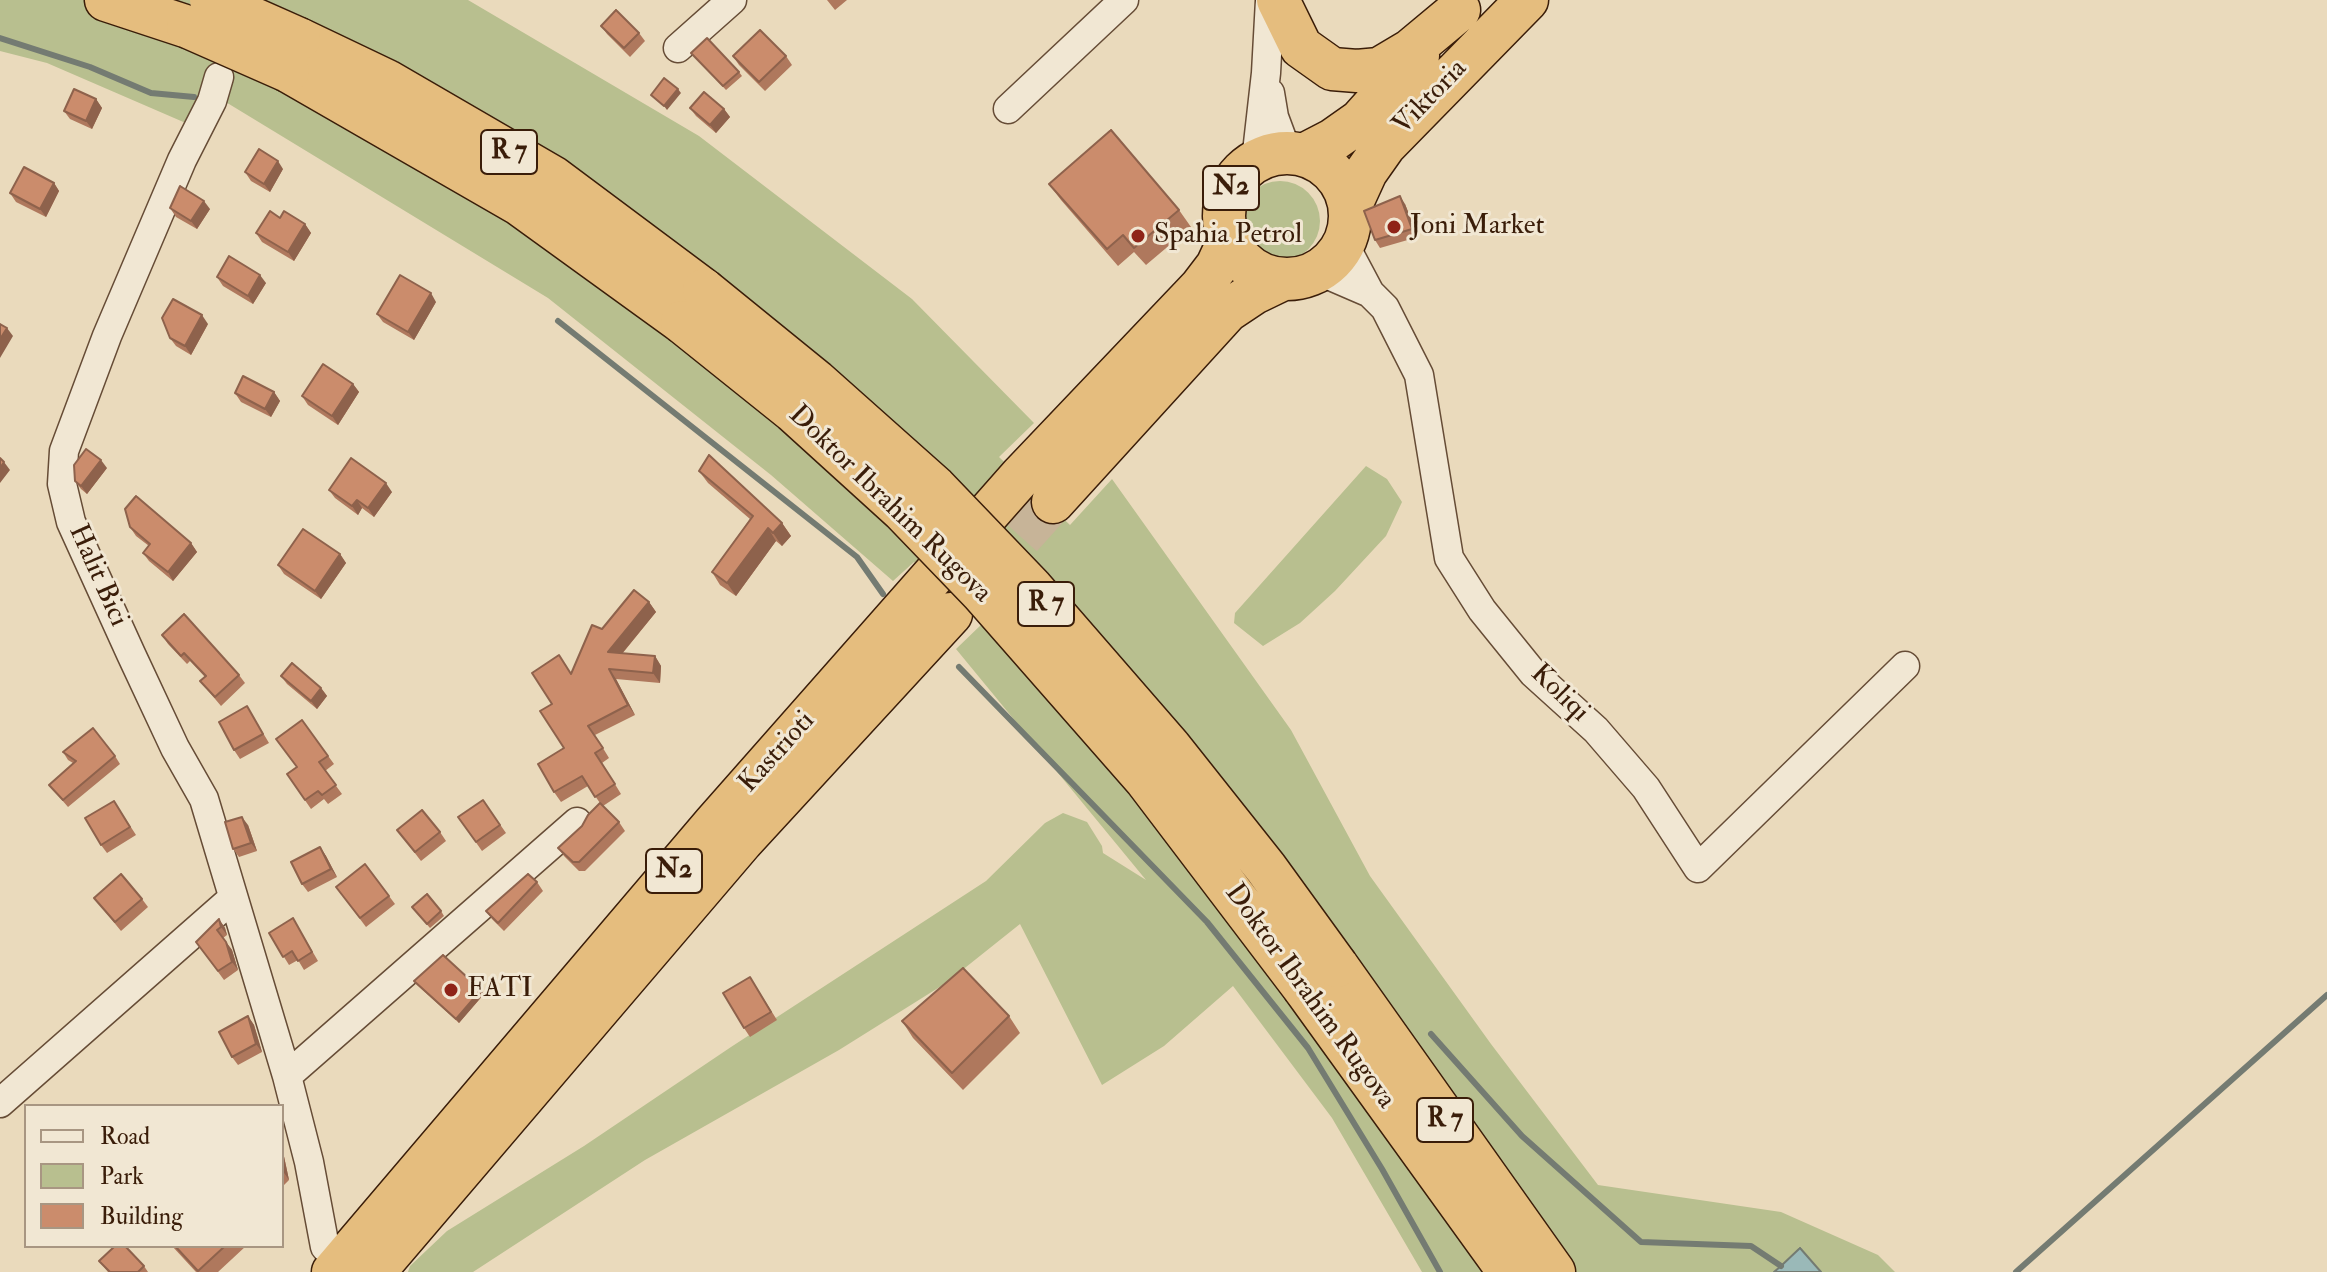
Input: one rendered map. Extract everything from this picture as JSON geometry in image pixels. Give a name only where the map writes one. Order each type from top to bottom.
[{"type":"highway","name":"Doktor Ibrahim Rugova","points":[[106,0],[199,14],[293,55],[519,204],[693,306],[804,421],[902,510],[982,593],[1321,977],[1554,1272]]},
{"type":"highway","points":[[1278,0],[1301,47],[1332,69],[1357,71],[1379,69],[1411,50],[1465,5]]},
{"type":"highway","name":"Viktoria","points":[[1324,250],[1366,172],[1385,145],[1527,0]]},
{"type":"highway","name":"Viktoria","points":[[1282,156],[1333,140],[1360,121],[1465,5]]},
{"type":"highway","points":[[1053,502],[1227,311],[1324,250],[1345,190],[1335,174],[1321,162],[1282,156]]},
{"type":"highway","name":"N2","points":[[1282,156],[1235,180],[1228,193],[1224,221],[1229,240],[1238,255],[1266,275],[1324,250]]},
{"type":"highway","name":"Kastrioti","points":[[349,1269],[714,824],[1022,475],[1201,287],[1217,266],[1229,240]]},
{"type":"highway","name":"Kastrioti","points":[[349,1269],[951,614]]},
{"type":"highway","name":"Doktor Ibrahim Rugova","points":[[1321,977],[1509,1272]]},
{"type":"street","points":[[678,48],[732,0]]},
{"type":"street","points":[[1008,109],[1124,0]]},
{"type":"street","points":[[1270,0],[1266,73],[1282,156]]},
{"type":"street","name":"Halit Bici","points":[[219,77],[212,101],[182,160],[102,349],[64,451],[62,484],[71,522],[175,748],[204,799],[287,1076],[309,1162],[325,1247],[349,1269]]},
{"type":"street","name":"Koliqi","points":[[1324,250],[1385,308],[1419,375],[1449,558],[1482,610],[1533,673],[1596,730],[1646,788],[1698,868],[1905,666]]},
{"type":"street","points":[[287,1076],[577,822]]},
{"type":"street","points":[[0,1103],[233,898]]},
{"type":"green space","points":[[0,0],[468,0],[699,136],[912,299],[1034,423],[999,457],[1070,525],[1112,479],[1291,730],[1370,876],[1598,1185],[1781,1212],[1878,1255],[1895,1272],[1422,1272],[1332,1118],[1233,986],[1164,1046],[1102,1085],[1020,924],[946,983],[839,1050],[645,1160],[473,1272],[408,1272],[410,1266],[447,1231],[584,1146],[986,881],[1045,823],[1063,813],[1087,822],[1103,853],[1146,880],[956,649],[983,623],[914,562],[893,581],[771,475],[548,298],[229,104],[203,91],[188,124],[47,63],[0,51]]},
{"type":"green space","points":[[1280,181],[1295,184],[1308,193],[1317,206],[1320,221],[1317,236],[1308,249],[1295,258],[1280,261],[1265,258],[1252,249],[1243,236],[1240,221],[1243,206],[1252,193],[1265,184]]},
{"type":"green space","points":[[1366,466],[1387,479],[1402,502],[1386,536],[1300,623],[1263,646],[1234,623],[1235,613]]},
{"type":"water","points":[[1800,1248],[1821,1272],[1774,1272],[1781,1266]]},
{"type":"building","points":[[616,10],[639,33],[624,48],[601,26]]},
{"type":"building","points":[[760,30],[786,56],[759,82],[733,56]]},
{"type":"building","points":[[707,38],[739,72],[723,86],[691,53]]},
{"type":"building","points":[[664,78],[678,89],[664,106],[651,95]]},
{"type":"building","points":[[74,89],[96,99],[86,121],[64,111]]},
{"type":"building","points":[[704,92],[724,109],[710,125],[690,108]]},
{"type":"building","points":[[1111,130],[1179,210],[1134,248],[1123,235],[1107,249],[1049,184]]},
{"type":"building","points":[[259,149],[278,161],[264,184],[245,172]]},
{"type":"building","points":[[24,167],[54,183],[40,209],[10,193]]},
{"type":"building","points":[[180,186],[204,201],[191,221],[170,208]]},
{"type":"building","name":"Joni Market","points":[[1400,196],[1412,229],[1375,240],[1364,211]]},
{"type":"building","points":[[270,211],[280,218],[284,211],[305,224],[288,252],[256,233]]},
{"type":"building","points":[[229,256],[260,275],[248,296],[217,277]]},
{"type":"building","points":[[400,275],[431,293],[408,332],[377,314]]},
{"type":"building","points":[[173,299],[202,315],[185,346],[170,338],[162,318]]},
{"type":"building","points":[[0,324],[7,328],[0,339]]},
{"type":"building","points":[[323,364],[353,384],[332,416],[302,396]]},
{"type":"building","points":[[243,376],[274,392],[265,409],[235,393]]},
{"type":"building","points":[[86,449],[101,460],[81,486],[75,481],[74,465]]},
{"type":"building","points":[[709,455],[782,523],[773,533],[768,528],[727,583],[712,572],[753,516],[699,471]]},
{"type":"building","points":[[351,458],[386,483],[368,508],[357,500],[352,506],[329,490]]},
{"type":"building","points":[[136,496],[191,543],[168,572],[143,553],[150,544],[130,527],[125,509]]},
{"type":"building","points":[[303,529],[340,554],[315,591],[278,565]]},
{"type":"building","points":[[634,590],[649,602],[608,652],[655,656],[653,673],[609,669],[628,705],[588,726],[603,748],[595,753],[615,784],[595,797],[582,776],[554,792],[538,764],[564,748],[540,711],[552,704],[532,673],[559,655],[571,674],[592,625],[602,629]]},
{"type":"building","points":[[184,614],[239,675],[215,697],[200,681],[206,676],[184,653],[181,656],[162,635]]},
{"type":"building","points":[[292,663],[321,688],[311,701],[281,676]]},
{"type":"building","points":[[247,706],[263,734],[234,750],[219,722]]},
{"type":"building","points":[[302,720],[328,756],[319,762],[336,785],[322,795],[318,791],[305,800],[287,774],[297,767],[276,739]]},
{"type":"building","points":[[93,728],[115,756],[63,800],[49,785],[76,761],[63,752]]},
{"type":"building","points":[[483,800],[500,825],[476,842],[458,817]]},
{"type":"building","points":[[114,801],[130,827],[101,845],[85,818]]},
{"type":"building","points":[[600,803],[619,822],[579,862],[573,862],[558,848],[582,826]]},
{"type":"building","points":[[422,810],[440,832],[415,852],[397,830]]},
{"type":"building","points":[[242,817],[251,843],[233,849],[225,822]]},
{"type":"building","points":[[320,847],[331,869],[302,884],[291,862]]},
{"type":"building","points":[[365,864],[389,896],[360,918],[336,887]]},
{"type":"building","points":[[121,874],[142,899],[115,922],[94,898]]},
{"type":"building","points":[[528,874],[537,882],[498,923],[486,911]]},
{"type":"building","points":[[427,894],[441,911],[427,924],[412,907]]},
{"type":"building","points":[[293,918],[312,952],[298,961],[292,951],[283,957],[269,933]]},
{"type":"building","points":[[219,919],[221,927],[217,930],[226,942],[232,962],[218,971],[196,942]]},
{"type":"building","name":"FATI","points":[[443,955],[481,990],[456,1019],[414,981]]},
{"type":"building","points":[[963,968],[1009,1016],[952,1073],[902,1021]]},
{"type":"building","points":[[750,977],[771,1012],[744,1028],[723,993]]},
{"type":"building","points":[[248,1016],[256,1044],[232,1057],[219,1032]]},
{"type":"building","points":[[113,1248],[127,1248],[144,1266],[138,1272],[110,1272],[99,1261]]},
{"type":"building","points":[[177,1248],[223,1248],[198,1271]]},
{"type":"waterway","points":[[0,38],[90,67],[151,93],[194,97]]},
{"type":"waterway","points":[[558,321],[857,557],[883,594]]},
{"type":"waterway","points":[[959,667],[1207,922],[1308,1048],[1440,1272]]},
{"type":"waterway","points":[[2016,1272],[2327,995]]},
{"type":"waterway","points":[[1431,1034],[1522,1136],[1641,1242],[1751,1246],[1781,1266]]},
{"type":"tunnel","points":[[979,584],[1053,502]]},
{"type":"place","name":"Joni Market","points":[[1394,227]]},
{"type":"place","name":"Spahia Petrol","points":[[1138,236]]},
{"type":"place","name":"FATI","points":[[451,990]]}]
